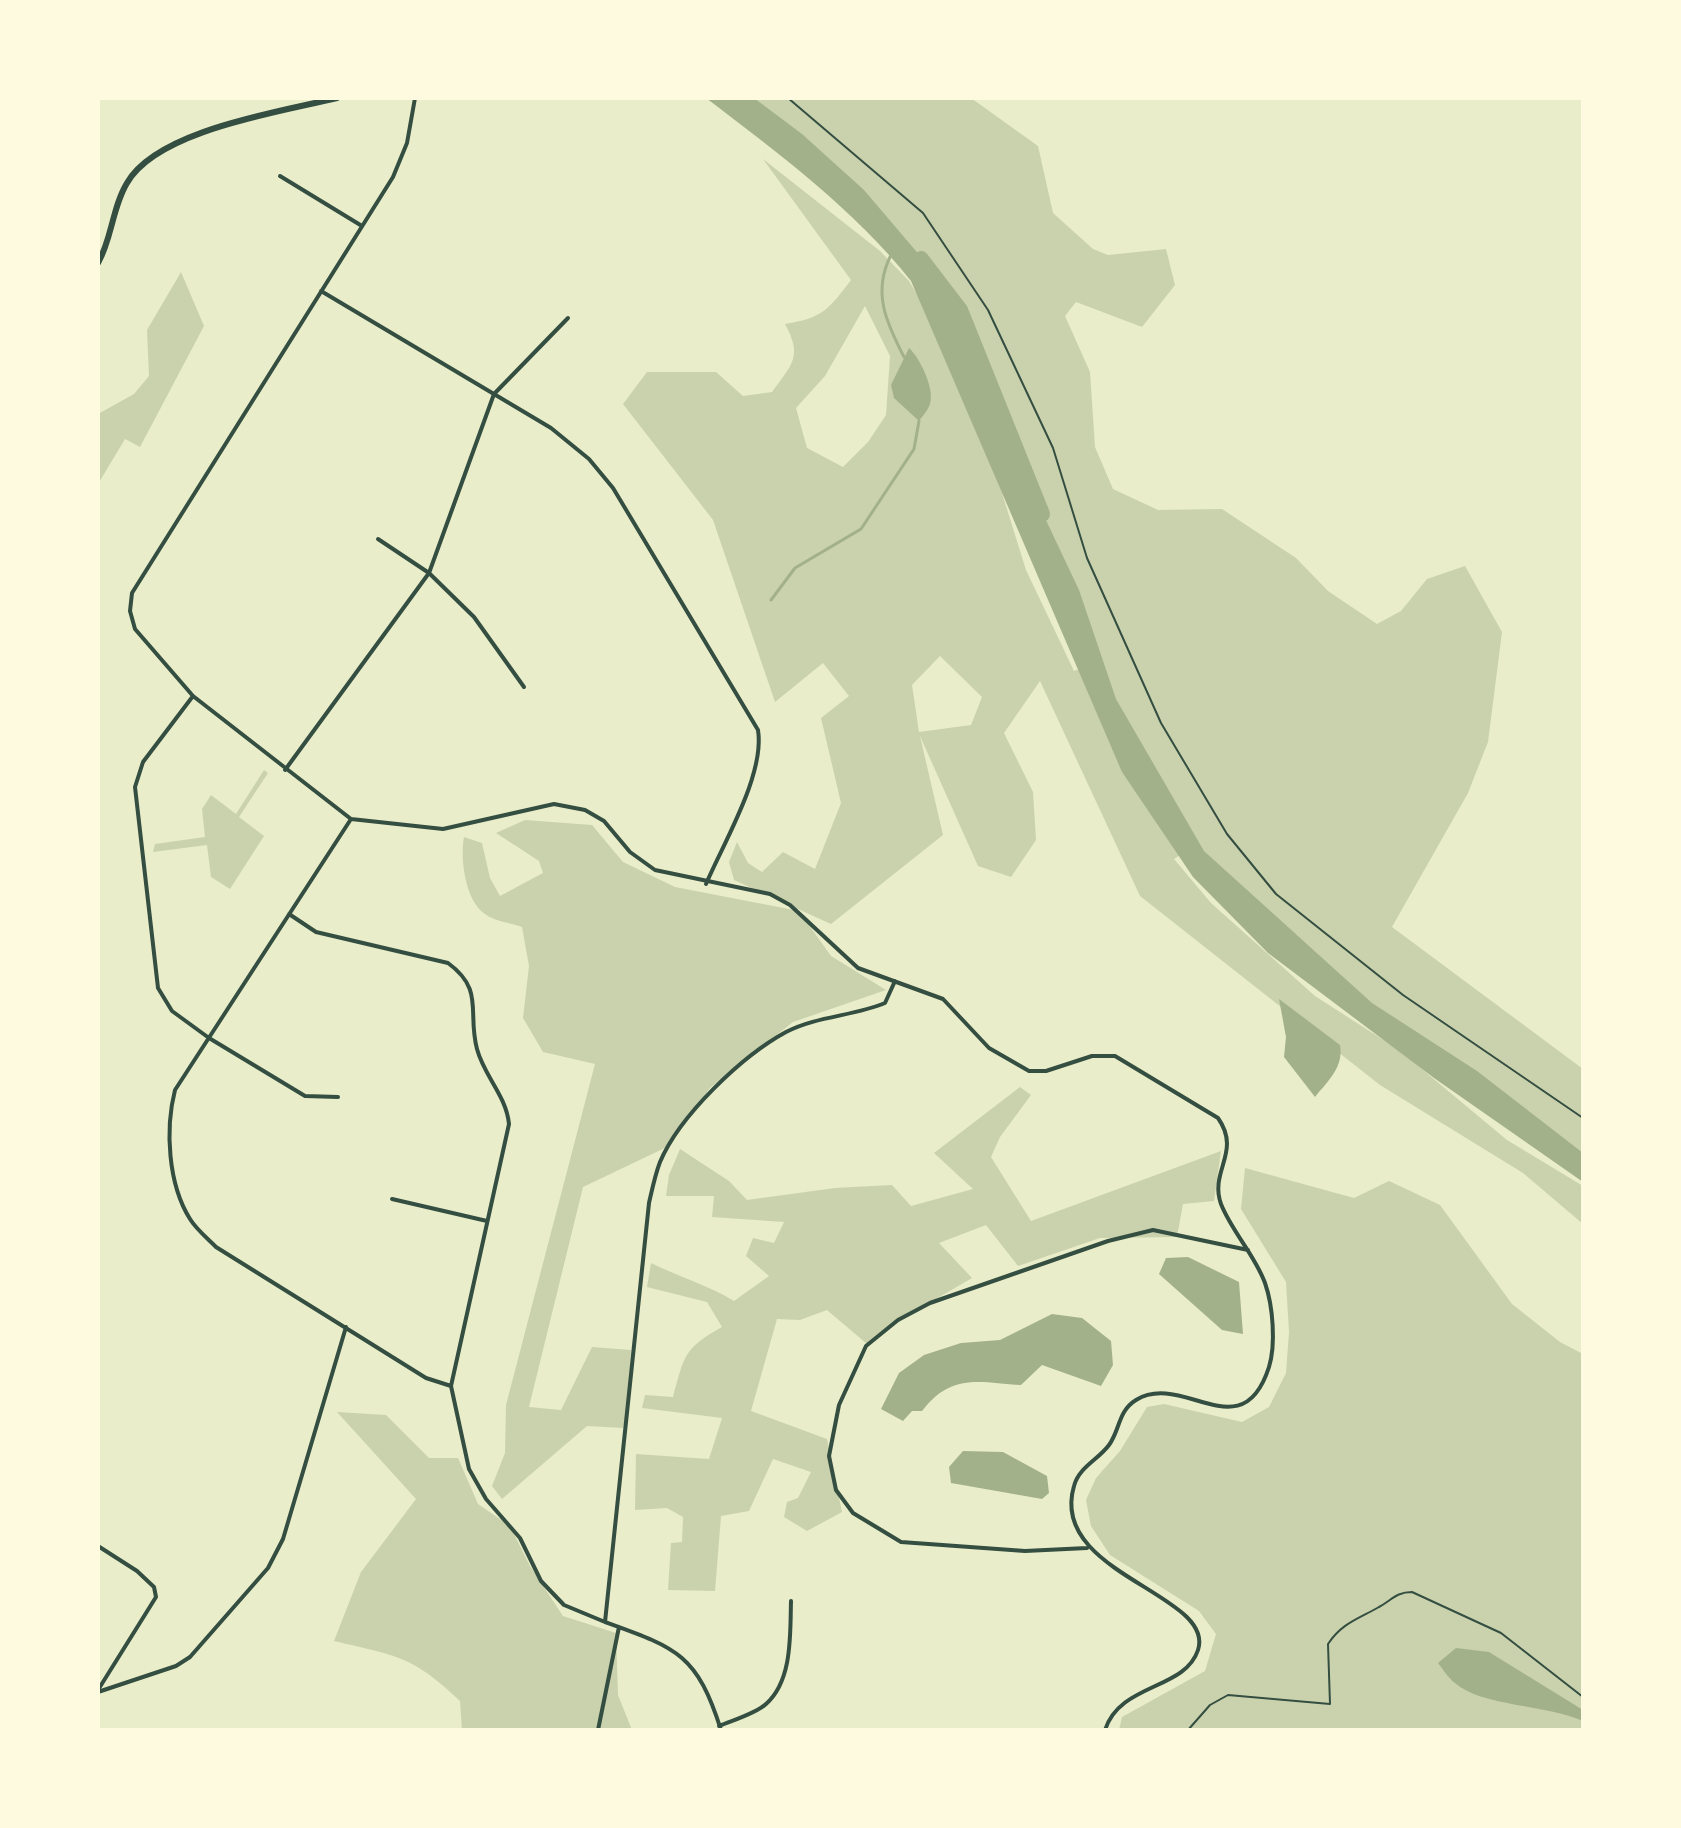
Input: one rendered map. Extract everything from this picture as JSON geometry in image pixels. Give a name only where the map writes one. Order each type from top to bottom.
[{"type":"main road","points":[[98,263],[127,181],[156,153],[173,142],[199,134],[337,98]]},
{"type":"street","points":[[415,98],[407,143],[393,177],[132,593],[130,611],[135,629],[193,696],[351,819],[443,829],[554,804],[585,810],[604,821],[630,852],[655,870],[706,884],[770,894],[790,905],[858,968],[943,999],[989,1048],[1029,1071],[1046,1071],[1092,1056],[1115,1056],[1218,1118],[1227,1130],[1229,1145],[1217,1184],[1221,1203],[1265,1284],[1272,1325],[1272,1356],[1263,1384],[1253,1399],[1239,1406],[1214,1405],[1160,1394],[1138,1398],[1123,1411],[1113,1439],[1075,1482],[1071,1497],[1074,1525],[1087,1548],[1182,1612],[1195,1631],[1199,1647],[1192,1661],[1175,1675],[1132,1695],[1110,1717],[1105,1730]]},
{"type":"street","points":[[280,176],[362,226]]},
{"type":"street","points":[[321,291],[551,428],[589,459],[613,488],[758,730],[761,748],[755,769],[706,884]]},
{"type":"street","points":[[285,770],[429,573],[494,394],[568,318]]},
{"type":"street","points":[[378,539],[429,573],[474,617],[524,687]]},
{"type":"street","points":[[193,696],[143,762],[135,787],[134,807],[158,988],[172,1011],[209,1038],[305,1096],[338,1097]]},
{"type":"street","points":[[351,819],[175,1090],[168,1119],[176,1185],[190,1220],[216,1247],[426,1378],[451,1386]]},
{"type":"street","points":[[289,914],[316,932],[448,963],[464,975],[474,998],[477,1049],[507,1107],[509,1124],[451,1386],[469,1469],[486,1499],[520,1538],[541,1581],[564,1605],[668,1646],[690,1664],[708,1689],[720,1728],[766,1705],[781,1682],[789,1652],[791,1601]]},
{"type":"street","points":[[605,1622],[649,1203],[660,1163],[677,1132],[742,1065],[786,1033],[816,1021],[867,1011],[885,1003],[895,981]]},
{"type":"street","points":[[392,1199],[487,1221]]},
{"type":"street","points":[[1087,1548],[1025,1551],[901,1542],[853,1513],[836,1490],[829,1456],[839,1405],[866,1346],[898,1320],[930,1303],[1108,1241],[1153,1230],[1248,1250]]},
{"type":"street","points":[[98,1691],[176,1666],[190,1657],[268,1568],[283,1539],[346,1327]]},
{"type":"street","points":[[98,1546],[137,1571],[154,1587],[156,1597],[98,1691]]},
{"type":"street","points":[[598,1730],[619,1627]]},
{"type":"path","points":[[788,98],[923,213],[988,310],[1053,448],[1087,558],[1161,723],[1227,834],[1276,894],[1403,995],[1583,1118]]},
{"type":"path","points":[[1188,1730],[1210,1705],[1228,1695],[1330,1704],[1328,1644],[1353,1618],[1379,1607],[1400,1592],[1412,1592],[1501,1633],[1583,1697]]},
{"type":"shaded area","points":[[706,98],[754,98],[802,134],[864,190],[927,264],[974,349],[1010,444],[1079,590],[1116,699],[1204,851],[1372,1003],[1477,1071],[1583,1153],[1583,1182],[1434,1078],[1268,953],[1193,877],[1122,772],[911,281],[841,206]]},
{"type":"shaded area","points":[[709,98],[971,98],[1038,146],[1053,213],[1093,249],[1108,255],[1166,249],[1175,285],[1142,327],[1076,302],[1065,316],[1090,372],[1095,447],[1113,489],[1158,510],[1222,509],[1296,558],[1328,591],[1377,624],[1401,611],[1427,579],[1465,566],[1502,632],[1488,742],[1468,793],[1392,927],[1583,1069],[1583,1176],[1182,854],[1174,859],[1211,903],[1315,996],[1399,1050],[1507,1140],[1583,1186],[1583,1224],[1523,1173],[1380,1085],[1140,896],[1040,681],[1004,733],[1033,792],[1036,840],[1011,877],[978,866],[920,736],[943,835],[831,924],[734,880],[729,862],[737,842],[748,863],[762,872],[783,852],[815,869],[841,803],[821,718],[849,696],[823,663],[775,702],[713,520],[623,404],[647,372],[716,372],[743,396],[772,392],[793,360],[793,345],[785,324],[808,319],[824,311],[851,280],[763,159],[880,251],[909,281],[931,317],[981,426],[1026,570],[1074,671],[1082,668],[956,354],[891,246],[843,200]],"holes":[[[865,306],[890,356],[886,415],[868,442],[843,467],[807,448],[796,408],[825,376]],[[940,656],[982,697],[971,725],[919,732],[912,685]]]},
{"type":"shaded area","points":[[181,272],[204,326],[140,447],[125,439],[98,484],[98,414],[134,394],[149,376],[147,330]]},
{"type":"shaded area","points":[[909,348],[922,366],[930,390],[930,404],[919,421],[894,398],[891,385]]},
{"type":"shaded area","points":[[264,770],[268,773],[239,817],[264,836],[230,889],[211,877],[207,845],[153,852],[155,844],[205,837],[202,809],[211,795],[236,814]]},
{"type":"shaded area","points":[[525,820],[592,825],[623,862],[675,887],[799,911],[831,956],[886,990],[793,1022],[710,1088],[669,1146],[583,1187],[529,1407],[561,1410],[592,1347],[631,1350],[627,1415],[623,1428],[587,1426],[502,1499],[492,1486],[505,1453],[506,1405],[595,1064],[543,1052],[523,1018],[529,966],[522,927],[485,914],[478,908],[469,889],[464,867],[464,837],[482,843],[490,878],[500,896],[543,873],[539,861],[496,833]]},
{"type":"shaded area","points":[[1279,999],[1340,1045],[1337,1067],[1315,1097],[1284,1057],[1286,1037]]},
{"type":"shaded area","points":[[1020,1087],[1031,1095],[1000,1137],[991,1157],[1031,1221],[1221,1151],[1214,1201],[1183,1204],[1177,1237],[1100,1238],[1018,1266],[986,1225],[939,1243],[972,1278],[905,1317],[867,1344],[827,1310],[800,1320],[777,1319],[751,1411],[827,1439],[842,1512],[807,1531],[784,1517],[787,1502],[798,1498],[811,1472],[773,1459],[749,1511],[721,1516],[715,1591],[668,1590],[671,1543],[682,1542],[683,1517],[667,1508],[635,1510],[636,1454],[709,1459],[722,1418],[642,1408],[645,1395],[673,1397],[687,1354],[722,1327],[707,1302],[647,1287],[651,1263],[734,1301],[769,1276],[746,1256],[753,1238],[774,1243],[784,1222],[712,1217],[714,1196],[666,1196],[669,1175],[680,1149],[729,1181],[747,1200],[835,1188],[892,1185],[911,1206],[973,1189],[934,1153]]},
{"type":"shaded area","points":[[1245,1168],[1354,1198],[1389,1181],[1440,1205],[1512,1304],[1560,1342],[1583,1354],[1583,1730],[1119,1730],[1122,1717],[1205,1671],[1216,1634],[1199,1611],[1110,1555],[1091,1526],[1086,1500],[1096,1478],[1120,1451],[1147,1407],[1164,1404],[1242,1422],[1269,1407],[1286,1373],[1289,1332],[1286,1282],[1241,1209]]},
{"type":"shaded area","points":[[1188,1257],[1239,1282],[1243,1334],[1222,1330],[1159,1274],[1166,1258]]},
{"type":"shaded area","points":[[1052,1314],[1082,1318],[1111,1341],[1113,1365],[1101,1386],[1042,1365],[1021,1385],[978,1382],[955,1385],[944,1390],[922,1411],[912,1411],[903,1421],[881,1409],[899,1373],[924,1355],[961,1343],[1000,1340]]},
{"type":"shaded area","points":[[337,1412],[386,1415],[429,1458],[458,1458],[478,1504],[510,1526],[530,1566],[563,1616],[616,1633],[618,1695],[632,1730],[462,1730],[460,1701],[429,1674],[388,1654],[334,1641],[361,1572],[416,1499]]},
{"type":"shaded area","points":[[963,1451],[1003,1452],[1047,1476],[1049,1493],[1042,1499],[951,1483],[949,1467]]},
{"type":"shaded area","points":[[1456,1648],[1489,1652],[1583,1710],[1583,1721],[1466,1691],[1452,1681],[1438,1663]]},
{"type":"waterway","points":[[891,255],[885,269],[882,294],[887,319],[904,357]]},
{"type":"waterway","points":[[921,259],[960,310],[1042,514]]},
{"type":"waterway","points":[[771,600],[795,568],[861,529],[914,449],[919,421]]}]
